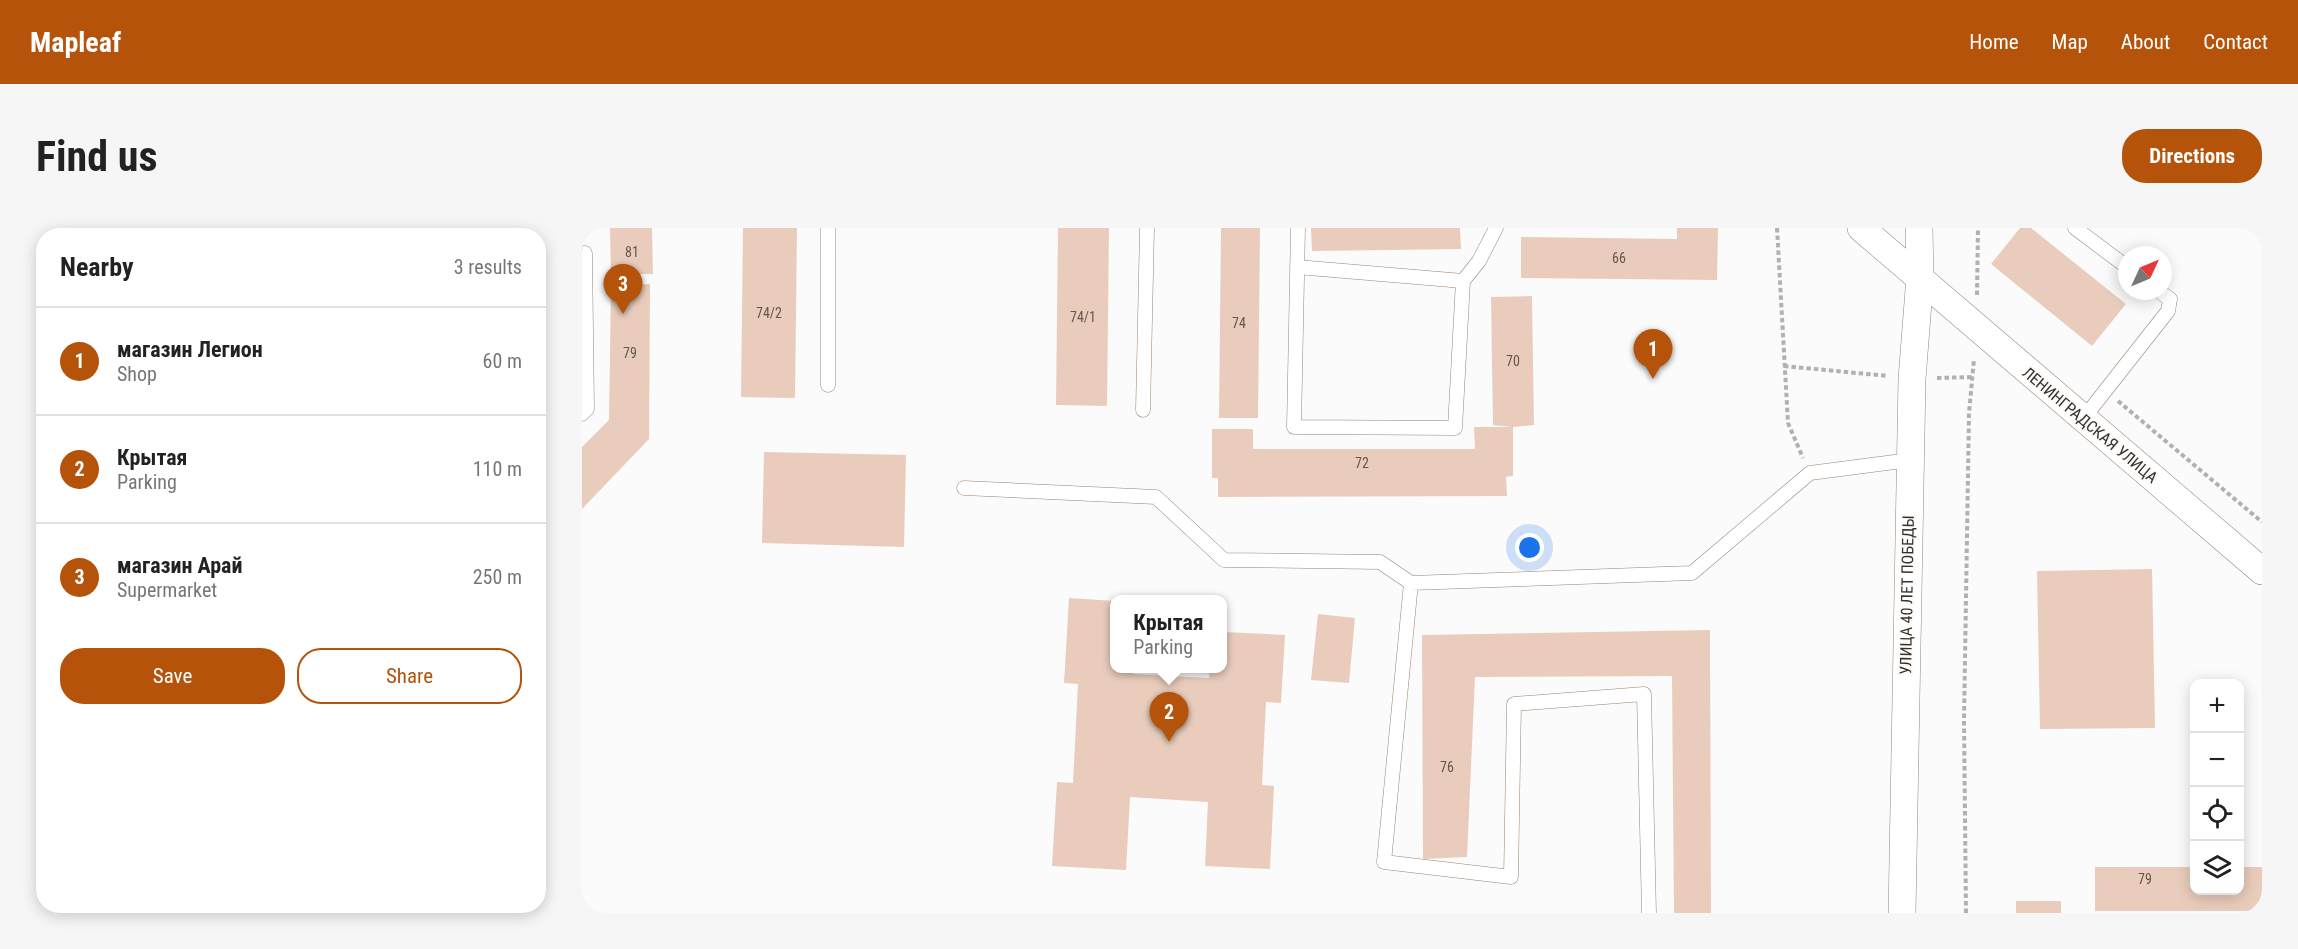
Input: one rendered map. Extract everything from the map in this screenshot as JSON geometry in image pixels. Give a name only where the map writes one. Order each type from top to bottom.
[{"type":"street","points":[[1861,228],[1920,277]]},
{"type":"street","name":"УЛИЦА 40 ЛЕТ ПОБЕДЫ","points":[[1902,913],[1912,379],[1920,277],[1919,228]]},
{"type":"street","name":"ЛЕНИНГРАДСКАЯ УЛИЦА","points":[[1920,277],[1977,330],[2262,571]]},
{"type":"lane","points":[[828,228],[828,385]]},
{"type":"lane","points":[[1143,410],[1147,228]]},
{"type":"lane","points":[[1298,228],[1294,427],[1455,428],[1463,281],[1479,261],[1496,228]]},
{"type":"lane","points":[[2075,228],[2118,260]]},
{"type":"lane","points":[[582,253],[585,253],[587,409],[582,414]]},
{"type":"lane","points":[[1297,267],[1463,281]]},
{"type":"lane","points":[[2083,419],[2168,311],[2170,300]]},
{"type":"lane","points":[[964,488],[1156,497],[1224,560],[1380,562],[1411,583],[1692,573],[1809,473],[1910,460]]},
{"type":"lane","points":[[1411,583],[1384,862],[1511,877],[1514,704],[1644,694],[1649,913]]},
{"type":"path","points":[[1777,228],[1788,423],[1809,473]]},
{"type":"path","points":[[1966,913],[1964,721],[1969,414],[1977,330],[1978,228]]},
{"type":"path","points":[[1784,366],[1912,379],[1973,377]]},
{"type":"path","points":[[2105,390],[2262,522]]},
{"type":"building","points":[[610,228],[652,228],[653,274],[611,274]]},
{"type":"building","points":[[743,228],[797,228],[795,398],[741,397]]},
{"type":"building","points":[[1058,228],[1109,228],[1107,406],[1056,405]]},
{"type":"building","points":[[1221,228],[1260,228],[1258,418],[1219,418]]},
{"type":"building","points":[[1311,228],[1460,228],[1461,249],[1312,251]]},
{"type":"building","points":[[1677,228],[1718,228],[1717,280],[1521,278],[1521,237],[1677,239]]},
{"type":"building","points":[[2020,228],[2031,228],[2118,298],[2118,300],[2126,304],[2092,346],[1991,264]]},
{"type":"building","points":[[650,284],[649,439],[582,509],[582,447],[609,420],[611,286]]},
{"type":"building","points":[[1532,296],[1534,425],[1513,427],[1513,476],[1506,477],[1507,496],[1218,497],[1218,478],[1212,478],[1212,429],[1253,429],[1253,449],[1475,449],[1474,427],[1511,427],[1493,425],[1491,297]]},
{"type":"building","points":[[764,452],[906,455],[904,547],[762,543]]},
{"type":"building","points":[[2152,569],[2155,728],[2040,729],[2037,571]]},
{"type":"building","points":[[1069,598],[1110,601],[1110,673],[1209,678],[1210,673],[1227,673],[1227,632],[1285,635],[1281,703],[1266,702],[1262,785],[1274,786],[1270,869],[1205,866],[1208,802],[1130,797],[1126,870],[1052,866],[1057,782],[1073,783],[1078,684],[1064,683]]},
{"type":"building","points":[[1318,614],[1355,618],[1349,683],[1311,680]]},
{"type":"building","points":[[1710,630],[1711,913],[1674,913],[1672,676],[1475,677],[1467,857],[1423,859],[1422,635]]},
{"type":"building","points":[[2095,867],[2190,867],[2190,895],[2244,895],[2244,867],[2262,867],[2262,911],[2095,911]]},
{"type":"building","points":[[2016,901],[2061,901],[2061,913],[2016,913]]},
{"type":"place","name":"магазин Арай","points":[[623,314]]},
{"type":"place","name":"магазин Легион","points":[[1653,379]]},
{"type":"place","name":"Крытая","points":[[1169,742]]}]
